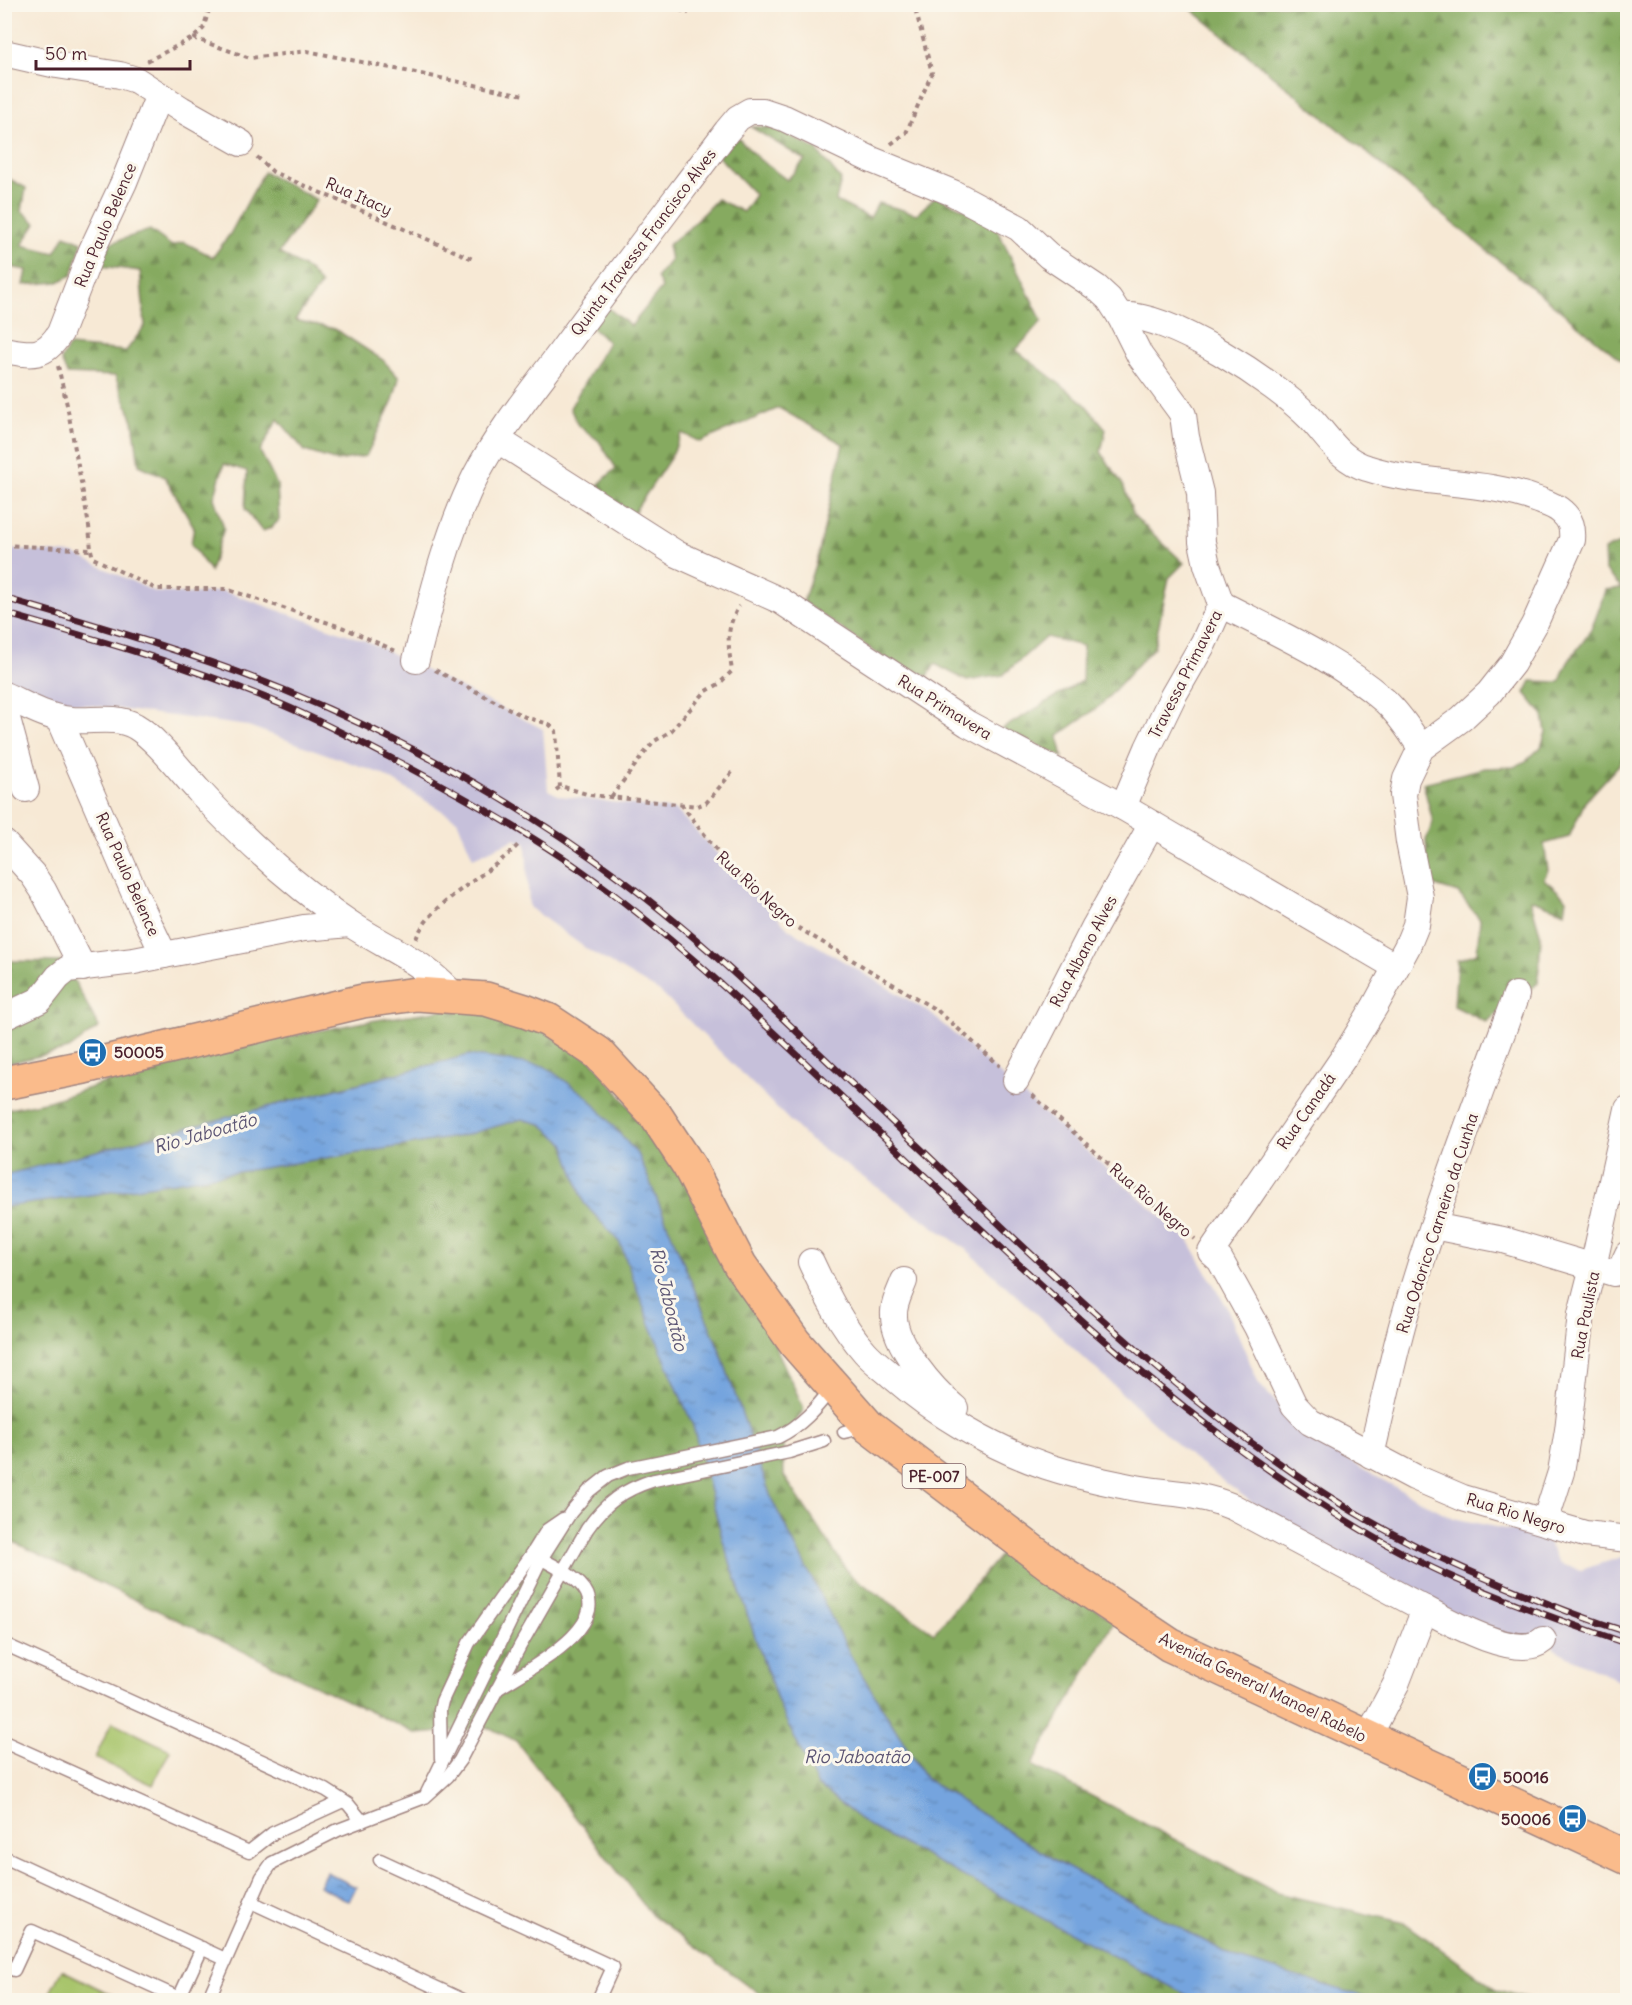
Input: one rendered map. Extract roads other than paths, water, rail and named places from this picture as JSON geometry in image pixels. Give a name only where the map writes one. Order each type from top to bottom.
[{"type":"main road","name":"Avenida General Manoel Rabelo","points":[[4,1083],[84,1067],[363,1001],[417,993],[486,999],[548,1020],[598,1053],[656,1116],[689,1166],[740,1265],[795,1343],[833,1387],[856,1429],[1170,1645],[1628,1858]]},
{"type":"street","points":[[4,54],[120,75],[136,80],[241,143]]},
{"type":"street","name":"Rua Paulo Belence","points":[[4,350],[23,352],[49,348],[60,333],[92,250],[128,173],[159,95]]},
{"type":"street","name":"Quinta Travessa Francisco Alves","points":[[416,660],[436,584],[456,522],[477,475],[498,440],[564,347],[738,118],[750,111],[763,111],[784,118],[872,160]]},
{"type":"street","name":"Travessa Primavera","points":[[872,160],[953,193],[1018,228],[1049,256],[1097,288],[1109,299],[1140,356],[1182,415],[1200,493],[1202,542],[1207,565],[1221,604],[1204,642],[1173,696],[1123,807]]},
{"type":"street","points":[[1120,316],[1136,315],[1165,324],[1221,353],[1287,397],[1310,418],[1336,450],[1350,461],[1365,468],[1408,477],[1488,487],[1522,494],[1561,510],[1570,521],[1573,530],[1566,555],[1534,625],[1512,664],[1489,693],[1461,719],[1422,748],[1386,701],[1351,675],[1304,647],[1221,604]]},
{"type":"street","name":"Rua Primavera","points":[[498,440],[677,554],[781,601],[968,724],[1123,807],[1396,967]]},
{"type":"street","points":[[4,695],[59,718],[118,721],[142,731],[258,852],[350,924],[418,963],[443,983],[456,998]]},
{"type":"street","points":[[4,707],[26,789]]},
{"type":"street","name":"Rua Paulo Belence","points":[[59,718],[129,881],[164,955],[304,928],[350,924]]},
{"type":"street","name":"Rua Canadá","points":[[1211,1252],[1344,1057],[1407,947],[1416,925],[1420,897],[1409,842],[1403,795],[1406,779],[1422,748]]},
{"type":"street","name":"Rua Albano Alves","points":[[1016,1080],[1095,926],[1152,824]]},
{"type":"street","points":[[4,843],[33,875],[43,890],[83,968]]},
{"type":"street","points":[[4,1017],[40,1000],[68,969],[164,955]]},
{"type":"street","name":"Rua Odorico Carneiro da Cunha","points":[[1371,1455],[1403,1323],[1433,1226],[1516,995]]},
{"type":"street","name":"Rua Paulista","points":[[1545,1522],[1561,1472],[1581,1314],[1628,1109]]},
{"type":"street","points":[[1433,1226],[1503,1240],[1614,1273],[1621,1269],[1628,1254]]},
{"type":"street","name":"Rua Rio Negro","points":[[1211,1252],[1220,1260],[1298,1410],[1310,1422],[1414,1477],[1463,1498],[1585,1534],[1628,1539]]},
{"type":"street","points":[[811,1262],[835,1313],[866,1353],[911,1392],[956,1423],[1045,1466],[1122,1486],[1188,1493],[1218,1501],[1272,1527],[1456,1625],[1502,1642],[1528,1645],[1543,1640]]},
{"type":"street","points":[[904,1281],[897,1298],[894,1318],[902,1341],[919,1371],[941,1397],[1014,1452]]},
{"type":"street","points":[[1368,1737],[1396,1684],[1425,1609]]},
{"type":"lane","points":[[441,1762],[440,1710],[442,1701],[469,1643],[589,1491],[608,1476],[628,1468],[778,1437],[794,1430],[833,1387]]},
{"type":"lane","points":[[207,2001],[262,1877],[272,1863],[338,1830],[425,1797],[448,1776],[460,1761],[495,1691],[562,1572],[599,1512],[616,1496],[637,1485],[683,1473],[789,1452],[824,1441]]},
{"type":"lane","points":[[495,1691],[566,1644],[580,1631],[587,1618],[590,1607],[587,1595],[580,1584],[536,1557]]},
{"type":"lane","points":[[425,1797],[536,1557]]},
{"type":"lane","points":[[4,1644],[326,1790],[343,1801],[362,1821]]},
{"type":"lane","points":[[4,1742],[249,1852],[273,1833],[343,1801]]},
{"type":"lane","points":[[4,1857],[225,1959]]},
{"type":"lane","points":[[380,1860],[613,1968],[598,2001]]},
{"type":"lane","points":[[251,1902],[436,1995],[463,2001]]},
{"type":"lane","points":[[4,1965],[14,1970],[32,1931],[179,1998],[202,1948]]},
{"type":"water","name":"Rio Jaboatão","points":[[469,1055],[544,1066],[588,1097],[639,1156],[720,1351],[772,1500],[853,1660],[926,1779],[1061,1864],[1238,1959],[1375,2000],[1196,2000],[869,1826],[818,1786],[781,1710],[723,1541],[693,1426],[650,1324],[620,1243],[584,1203],[564,1143],[541,1124],[522,1119],[462,1136],[5,1207],[4,1175]]},
{"type":"water","points":[[326,1872],[356,1887],[349,1901],[319,1886]]},
{"type":"railway","points":[[4,598],[180,652],[284,690],[417,752],[545,826],[625,882],[708,949],[1126,1341],[1164,1374],[1283,1466],[1373,1523],[1423,1549],[1526,1595],[1628,1632]]},
{"type":"railway","points":[[4,613],[180,666],[283,705],[406,766],[518,829],[582,871],[672,941],[757,1017],[1026,1271],[1136,1368],[1252,1458],[1346,1520],[1420,1562],[1512,1602],[1628,1644]]},
{"type":"place","name":"50005","points":[[93,1052]]},
{"type":"place","name":"50016","points":[[1482,1777]]},
{"type":"place","name":"50006","points":[[1572,1819]]}]
